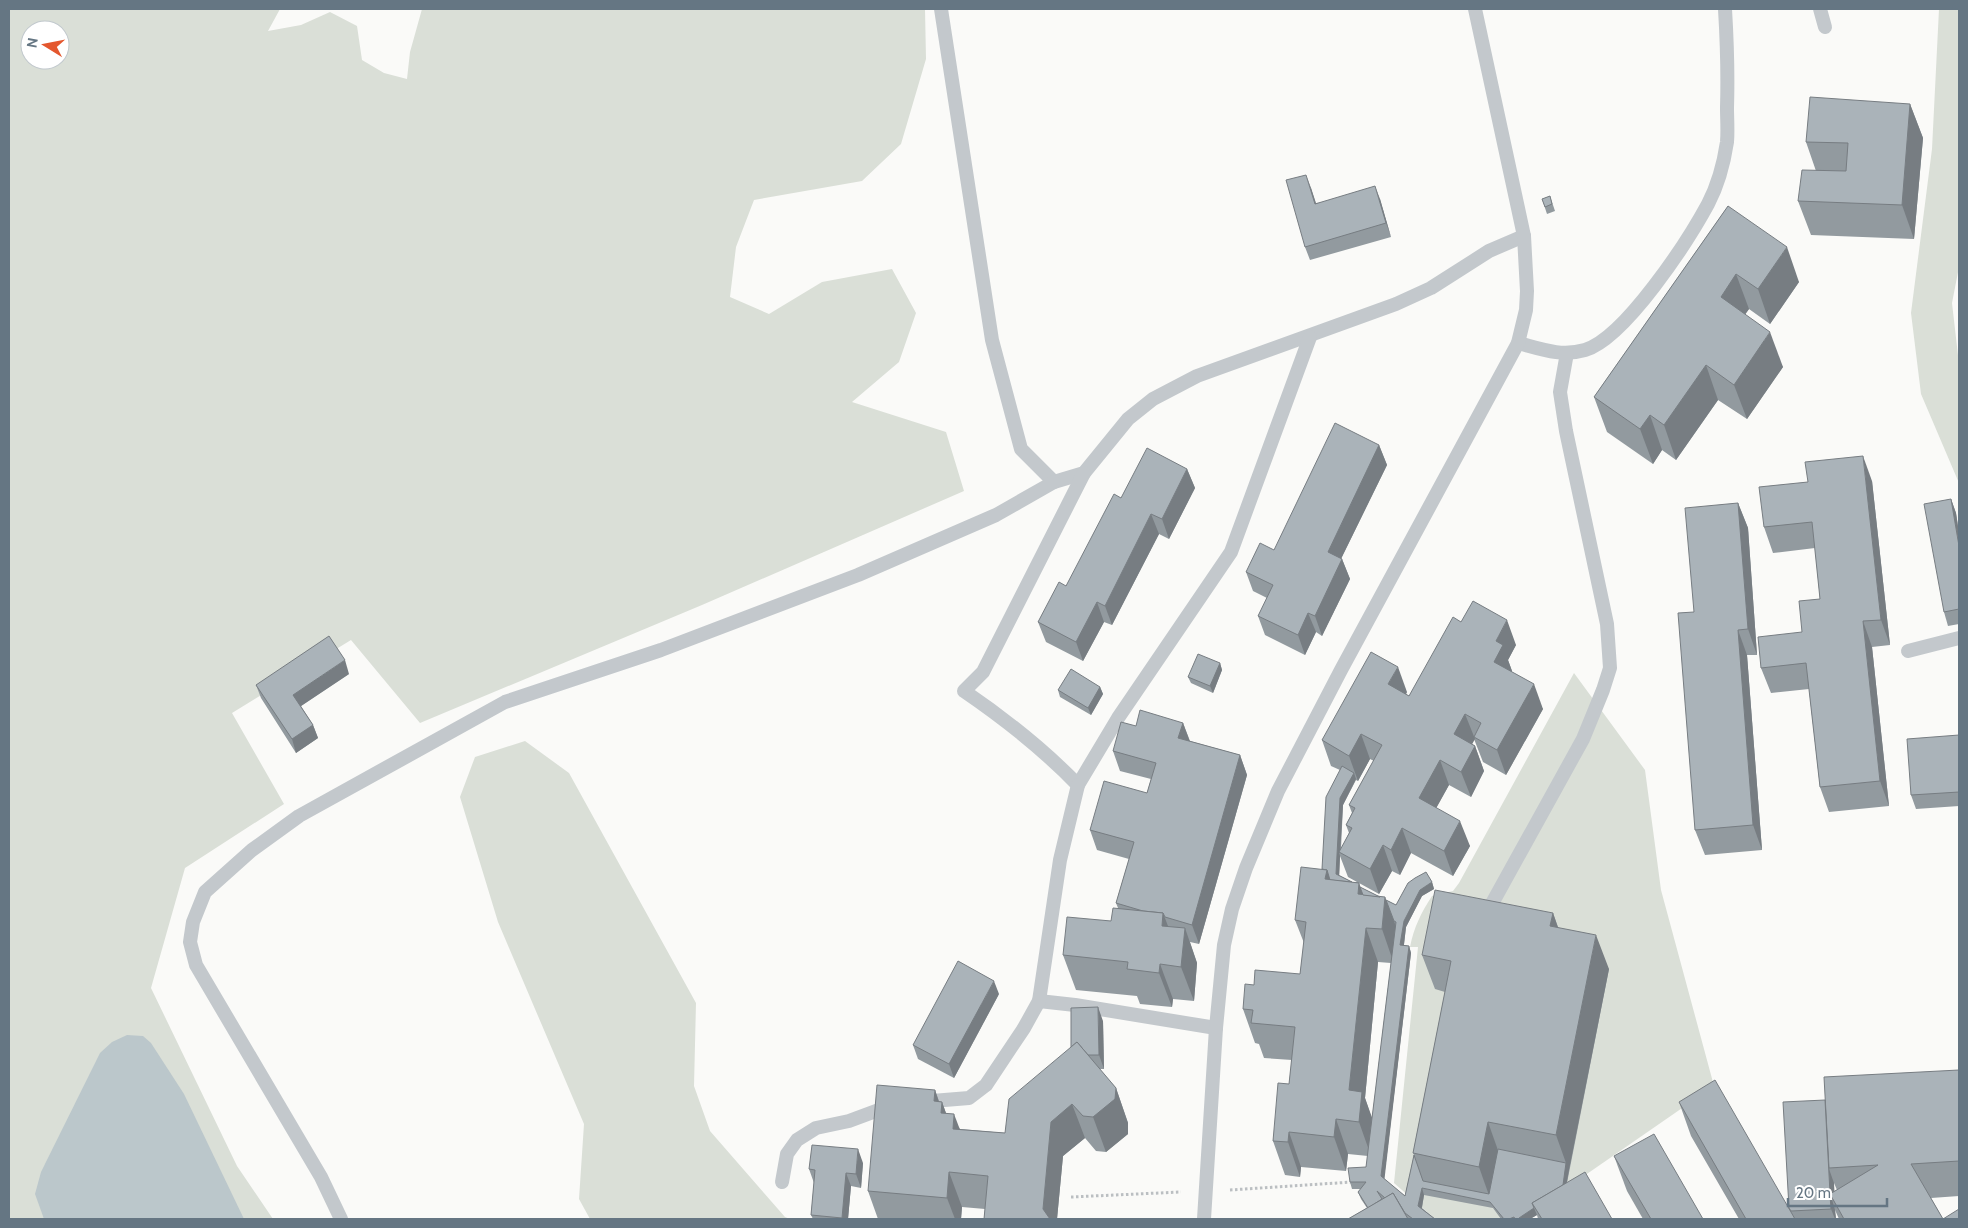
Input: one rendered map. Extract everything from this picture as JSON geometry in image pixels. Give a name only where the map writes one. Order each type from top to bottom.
[{"type":"lane","points":[[941,9],[992,340],[1021,449],[1054,482]]},
{"type":"lane","points":[[1204,1219],[1216,1028],[1224,945],[1232,909],[1246,868],[1278,791],[1518,343],[1526,310],[1527,291],[1524,236],[1475,9]]},
{"type":"lane","points":[[1518,343],[1555,354],[1586,350],[1607,338],[1632,314],[1670,264],[1709,203],[1719,178],[1727,141],[1728,70],[1725,9]]},
{"type":"lane","points":[[1820,9],[1825,27]]},
{"type":"lane","points":[[1078,785],[1052,758],[1014,726],[964,691],[983,672],[1084,473],[1128,420],[1153,399],[1198,376],[1310,337],[1396,304],[1431,288],[1488,251],[1524,236]]},
{"type":"lane","points":[[782,1182],[787,1154],[797,1140],[816,1128],[849,1121],[894,1104],[969,1098],[986,1085],[999,1066],[1039,1001],[1060,860],[1078,785],[1118,718],[1231,552],[1310,337]]},
{"type":"lane","points":[[1489,909],[1583,739],[1610,668],[1607,624],[1566,431],[1560,392],[1567,353]]},
{"type":"lane","points":[[340,1219],[320,1177],[196,965],[190,942],[193,922],[205,892],[252,850],[299,816],[505,702],[661,650],[858,575],[996,515],[1054,482],[1084,473]]},
{"type":"lane","points":[[1908,651],[1959,638]]},
{"type":"lane","points":[[1039,1001],[1216,1028]]},
{"type":"path","points":[[1223,1190],[1352,1182]]},
{"type":"path","points":[[1071,1197],[1181,1192]]},
{"type":"shaded area","points":[[9,9],[280,9],[268,31],[301,25],[330,12],[357,26],[362,60],[384,73],[407,79],[410,52],[422,9],[925,9],[926,59],[901,144],[862,181],[754,200],[736,247],[730,297],[769,314],[822,282],[892,269],[916,313],[899,362],[852,402],[946,432],[964,491],[702,605],[420,723],[351,640],[232,713],[284,804],[185,868],[151,988],[237,1166],[273,1219],[9,1219]]},
{"type":"shaded area","points":[[1939,9],[1959,9],[1959,267],[1952,303],[1959,364],[1959,483],[1921,394],[1911,313],[1932,149]]},
{"type":"shaded area","points":[[1574,673],[1645,770],[1661,890],[1714,1086],[1522,1219],[1435,1219],[1394,1183],[1418,947],[1410,947],[1418,920],[1432,896],[1453,891],[1459,883]]},
{"type":"shaded area","points":[[525,741],[569,773],[696,1003],[694,1086],[710,1131],[785,1217],[790,1219],[590,1219],[579,1199],[584,1124],[498,922],[460,797],[475,757]]},
{"type":"shaded area","points":[[127,1035],[143,1036],[151,1043],[184,1094],[244,1219],[44,1219],[35,1194],[41,1172],[100,1053],[112,1042]]},
{"type":"building","points":[[1810,97],[1910,104],[1902,205],[1798,201],[1802,170],[1846,171],[1848,143],[1806,142]]},
{"type":"building","points":[[1306,175],[1315,204],[1375,186],[1386,223],[1305,247],[1286,180]]},
{"type":"building","points":[[1550,196],[1552,204],[1545,207],[1542,199]]},
{"type":"building","points":[[1728,206],[1787,247],[1758,289],[1736,274],[1721,297],[1770,332],[1734,385],[1706,365],[1664,425],[1650,415],[1640,429],[1594,397]]},
{"type":"building","points":[[1335,423],[1379,445],[1328,552],[1342,559],[1315,616],[1308,613],[1298,635],[1258,616],[1273,585],[1246,572],[1260,543],[1274,550]]},
{"type":"building","points":[[1147,448],[1187,469],[1162,519],[1151,514],[1105,606],[1097,602],[1076,642],[1038,622],[1059,582],[1066,586],[1114,494],[1121,498]]},
{"type":"building","points":[[1863,456],[1881,620],[1863,621],[1880,781],[1820,787],[1806,663],[1761,668],[1758,637],[1802,632],[1799,601],[1820,599],[1812,522],[1764,527],[1759,487],[1808,482],[1805,462]]},
{"type":"building","points":[[1951,499],[1959,546],[1959,609],[1944,612],[1924,504]]},
{"type":"building","points":[[1738,503],[1748,629],[1738,630],[1753,825],[1695,830],[1678,613],[1694,612],[1685,508]]},
{"type":"building","points":[[1473,601],[1507,620],[1496,641],[1503,645],[1494,662],[1534,684],[1497,750],[1474,737],[1481,723],[1465,714],[1454,734],[1475,746],[1461,772],[1440,760],[1419,798],[1460,821],[1444,851],[1402,828],[1391,850],[1383,845],[1370,869],[1339,852],[1352,828],[1346,825],[1355,808],[1349,805],[1382,745],[1361,734],[1349,756],[1322,740],[1371,652],[1398,667],[1388,684],[1409,696],[1453,617],[1461,622]]},
{"type":"building","points":[[329,636],[345,660],[293,695],[313,725],[292,739],[256,685]]},
{"type":"building","points":[[1198,654],[1220,663],[1210,686],[1188,677]]},
{"type":"building","points":[[1071,669],[1100,687],[1088,708],[1058,690]]},
{"type":"building","points":[[1140,710],[1183,723],[1178,738],[1240,755],[1192,925],[1165,917],[1163,913],[1143,911],[1116,903],[1134,842],[1090,830],[1104,781],[1147,793],[1156,763],[1113,751],[1121,722],[1136,726]]},
{"type":"building","points":[[1959,735],[1959,792],[1911,795],[1907,739]]},
{"type":"building","points":[[1342,766],[1354,773],[1340,798],[1336,874],[1352,882],[1330,880],[1327,870],[1322,869],[1326,797]]},
{"type":"building","points":[[1301,867],[1327,870],[1325,879],[1359,883],[1358,894],[1385,897],[1382,929],[1366,928],[1349,1090],[1362,1092],[1359,1122],[1336,1119],[1334,1137],[1289,1132],[1288,1142],[1273,1141],[1278,1083],[1289,1084],[1295,1027],[1251,1023],[1253,1010],[1243,1009],[1245,984],[1254,985],[1255,970],[1300,974],[1306,922],[1295,920]]},
{"type":"building","points":[[1426,872],[1432,882],[1420,890],[1404,921],[1400,945],[1409,946],[1381,1176],[1405,1196],[1414,1155],[1423,1181],[1489,1194],[1498,1149],[1566,1163],[1563,1185],[1532,1203],[1534,1208],[1520,1219],[1515,1219],[1514,1217],[1504,1219],[1490,1202],[1422,1188],[1418,1206],[1435,1219],[1413,1219],[1405,1213],[1393,1193],[1385,1198],[1377,1191],[1382,1199],[1368,1208],[1358,1192],[1366,1182],[1350,1182],[1348,1168],[1366,1167],[1396,922],[1386,900],[1396,905],[1408,883]]},
{"type":"building","points":[[1360,887],[1380,897],[1363,895]]},
{"type":"building","points":[[1435,890],[1553,913],[1550,926],[1596,935],[1556,1135],[1488,1122],[1479,1167],[1413,1153],[1451,961],[1422,955]]},
{"type":"building","points":[[1113,908],[1163,913],[1162,926],[1185,928],[1181,967],[1160,964],[1159,973],[1127,969],[1128,962],[1063,955],[1067,917],[1111,921]]},
{"type":"building","points":[[958,961],[994,981],[949,1064],[913,1045]]},
{"type":"building","points":[[1098,1007],[1099,1055],[1088,1055],[1077,1042],[1071,1047],[1071,1008]]},
{"type":"building","points":[[1077,1042],[1116,1088],[1115,1099],[1093,1117],[1083,1116],[1072,1104],[1051,1122],[1043,1209],[1050,1219],[984,1219],[988,1176],[949,1172],[947,1198],[868,1191],[877,1085],[935,1090],[934,1101],[942,1102],[941,1113],[954,1114],[953,1129],[1005,1133],[1009,1099]]},
{"type":"building","points":[[1959,1070],[1959,1161],[1911,1164],[1943,1219],[1844,1219],[1830,1194],[1878,1165],[1829,1168],[1824,1077]]},
{"type":"building","points":[[1715,1080],[1795,1219],[1746,1219],[1679,1102]]},
{"type":"building","points":[[1825,1100],[1831,1209],[1791,1211],[1789,1208],[1783,1102]]},
{"type":"building","points":[[1654,1134],[1703,1219],[1651,1219],[1614,1156]]},
{"type":"building","points":[[812,1145],[858,1149],[856,1174],[846,1173],[842,1218],[811,1215],[815,1170],[809,1169]]},
{"type":"building","points":[[1585,1172],[1612,1219],[1542,1219],[1532,1203]]},
{"type":"building","points":[[1393,1193],[1408,1219],[1348,1219]]},
{"type":"building","points":[[1959,1209],[1959,1219],[1943,1219]]}]
